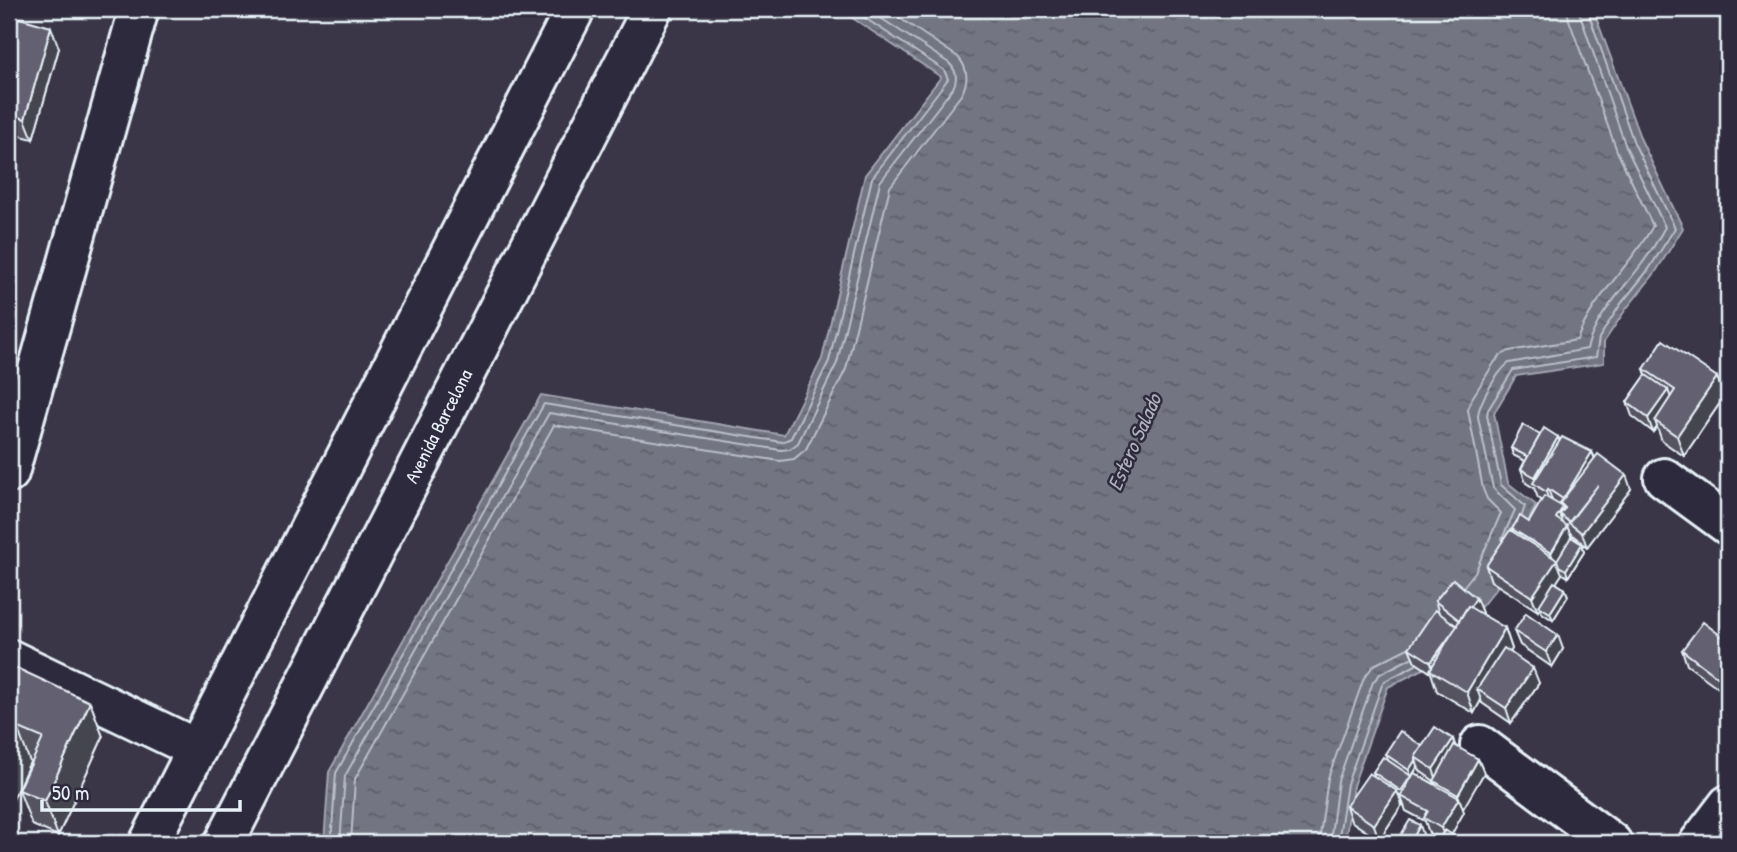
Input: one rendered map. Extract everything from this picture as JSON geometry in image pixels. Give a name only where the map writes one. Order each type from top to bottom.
[{"type":"main road","points":[[9,473],[139,9]]},
{"type":"main road","points":[[149,843],[576,9]]},
{"type":"main road","name":"Avenida Barcelona","points":[[224,843],[652,9]]},
{"type":"main road","points":[[1664,478],[1728,525]]},
{"type":"main road","points":[[9,659],[197,749]]},
{"type":"main road","points":[[1480,745],[1612,843]]},
{"type":"main road","points":[[1699,843],[1728,805]]},
{"type":"water","name":"Estero Salado","points":[[839,9],[1593,9],[1641,140],[1683,228],[1655,273],[1604,342],[1604,363],[1516,376],[1494,413],[1508,483],[1536,505],[1498,586],[1435,663],[1388,687],[1353,786],[1345,843],[324,843],[329,772],[541,395],[784,435],[822,359],[865,175],[941,77]]},
{"type":"building","points":[[9,15],[51,27],[25,119],[9,114]]},
{"type":"building","points":[[1663,340],[1717,377],[1677,436],[1655,421],[1675,390],[1644,369]]},
{"type":"building","points":[[1646,375],[1668,390],[1648,418],[1627,402]]},
{"type":"building","points":[[1523,425],[1540,435],[1528,457],[1511,448]]},
{"type":"building","points":[[1544,428],[1558,437],[1535,477],[1521,469]]},
{"type":"building","points":[[1562,437],[1592,452],[1563,499],[1533,483]]},
{"type":"building","points":[[1598,454],[1626,475],[1582,533],[1569,523],[1598,485],[1569,522],[1560,514],[1565,508],[1560,503]]},
{"type":"building","points":[[1544,496],[1563,507],[1556,518],[1567,526],[1551,553],[1512,529],[1520,516],[1529,522]]},
{"type":"building","points":[[1510,530],[1557,560],[1532,597],[1486,566]]},
{"type":"building","points":[[1571,537],[1582,544],[1566,570],[1559,566],[1557,560]]},
{"type":"building","points":[[1453,579],[1476,598],[1459,620],[1435,601]]},
{"type":"building","points":[[1554,582],[1565,589],[1550,613],[1539,606]]},
{"type":"building","points":[[1468,606],[1505,628],[1467,692],[1430,670]]},
{"type":"building","points":[[1435,610],[1457,626],[1431,662],[1409,648]]},
{"type":"building","points":[[1526,613],[1558,635],[1546,652],[1514,631]]},
{"type":"building","points":[[1703,622],[1728,641],[1728,685],[1682,650]]},
{"type":"building","points":[[1504,648],[1533,668],[1506,708],[1477,689]]},
{"type":"building","points":[[12,666],[90,702],[45,801],[19,790],[43,738],[17,727],[9,745],[9,674]]},
{"type":"building","points":[[1435,727],[1453,739],[1433,769],[1415,757]]},
{"type":"building","points":[[1400,731],[1422,746],[1409,770],[1385,754]]},
{"type":"building","points":[[1454,745],[1478,759],[1458,795],[1434,781]]},
{"type":"building","points":[[1383,757],[1411,776],[1401,791],[1373,772]]},
{"type":"building","points":[[1369,773],[1397,791],[1374,825],[1346,806]]},
{"type":"building","points":[[1414,773],[1459,798],[1441,828],[1424,818],[1428,811],[1401,796]]},
{"type":"building","points":[[1410,820],[1420,825],[1413,838],[1420,843],[1396,843]]},
{"type":"building","points":[[1445,830],[1464,843],[1436,843]]},
{"type":"building","points":[[9,836],[23,843],[9,843]]},
{"type":"building","points":[[1384,836],[1396,843],[1380,843]]}]
